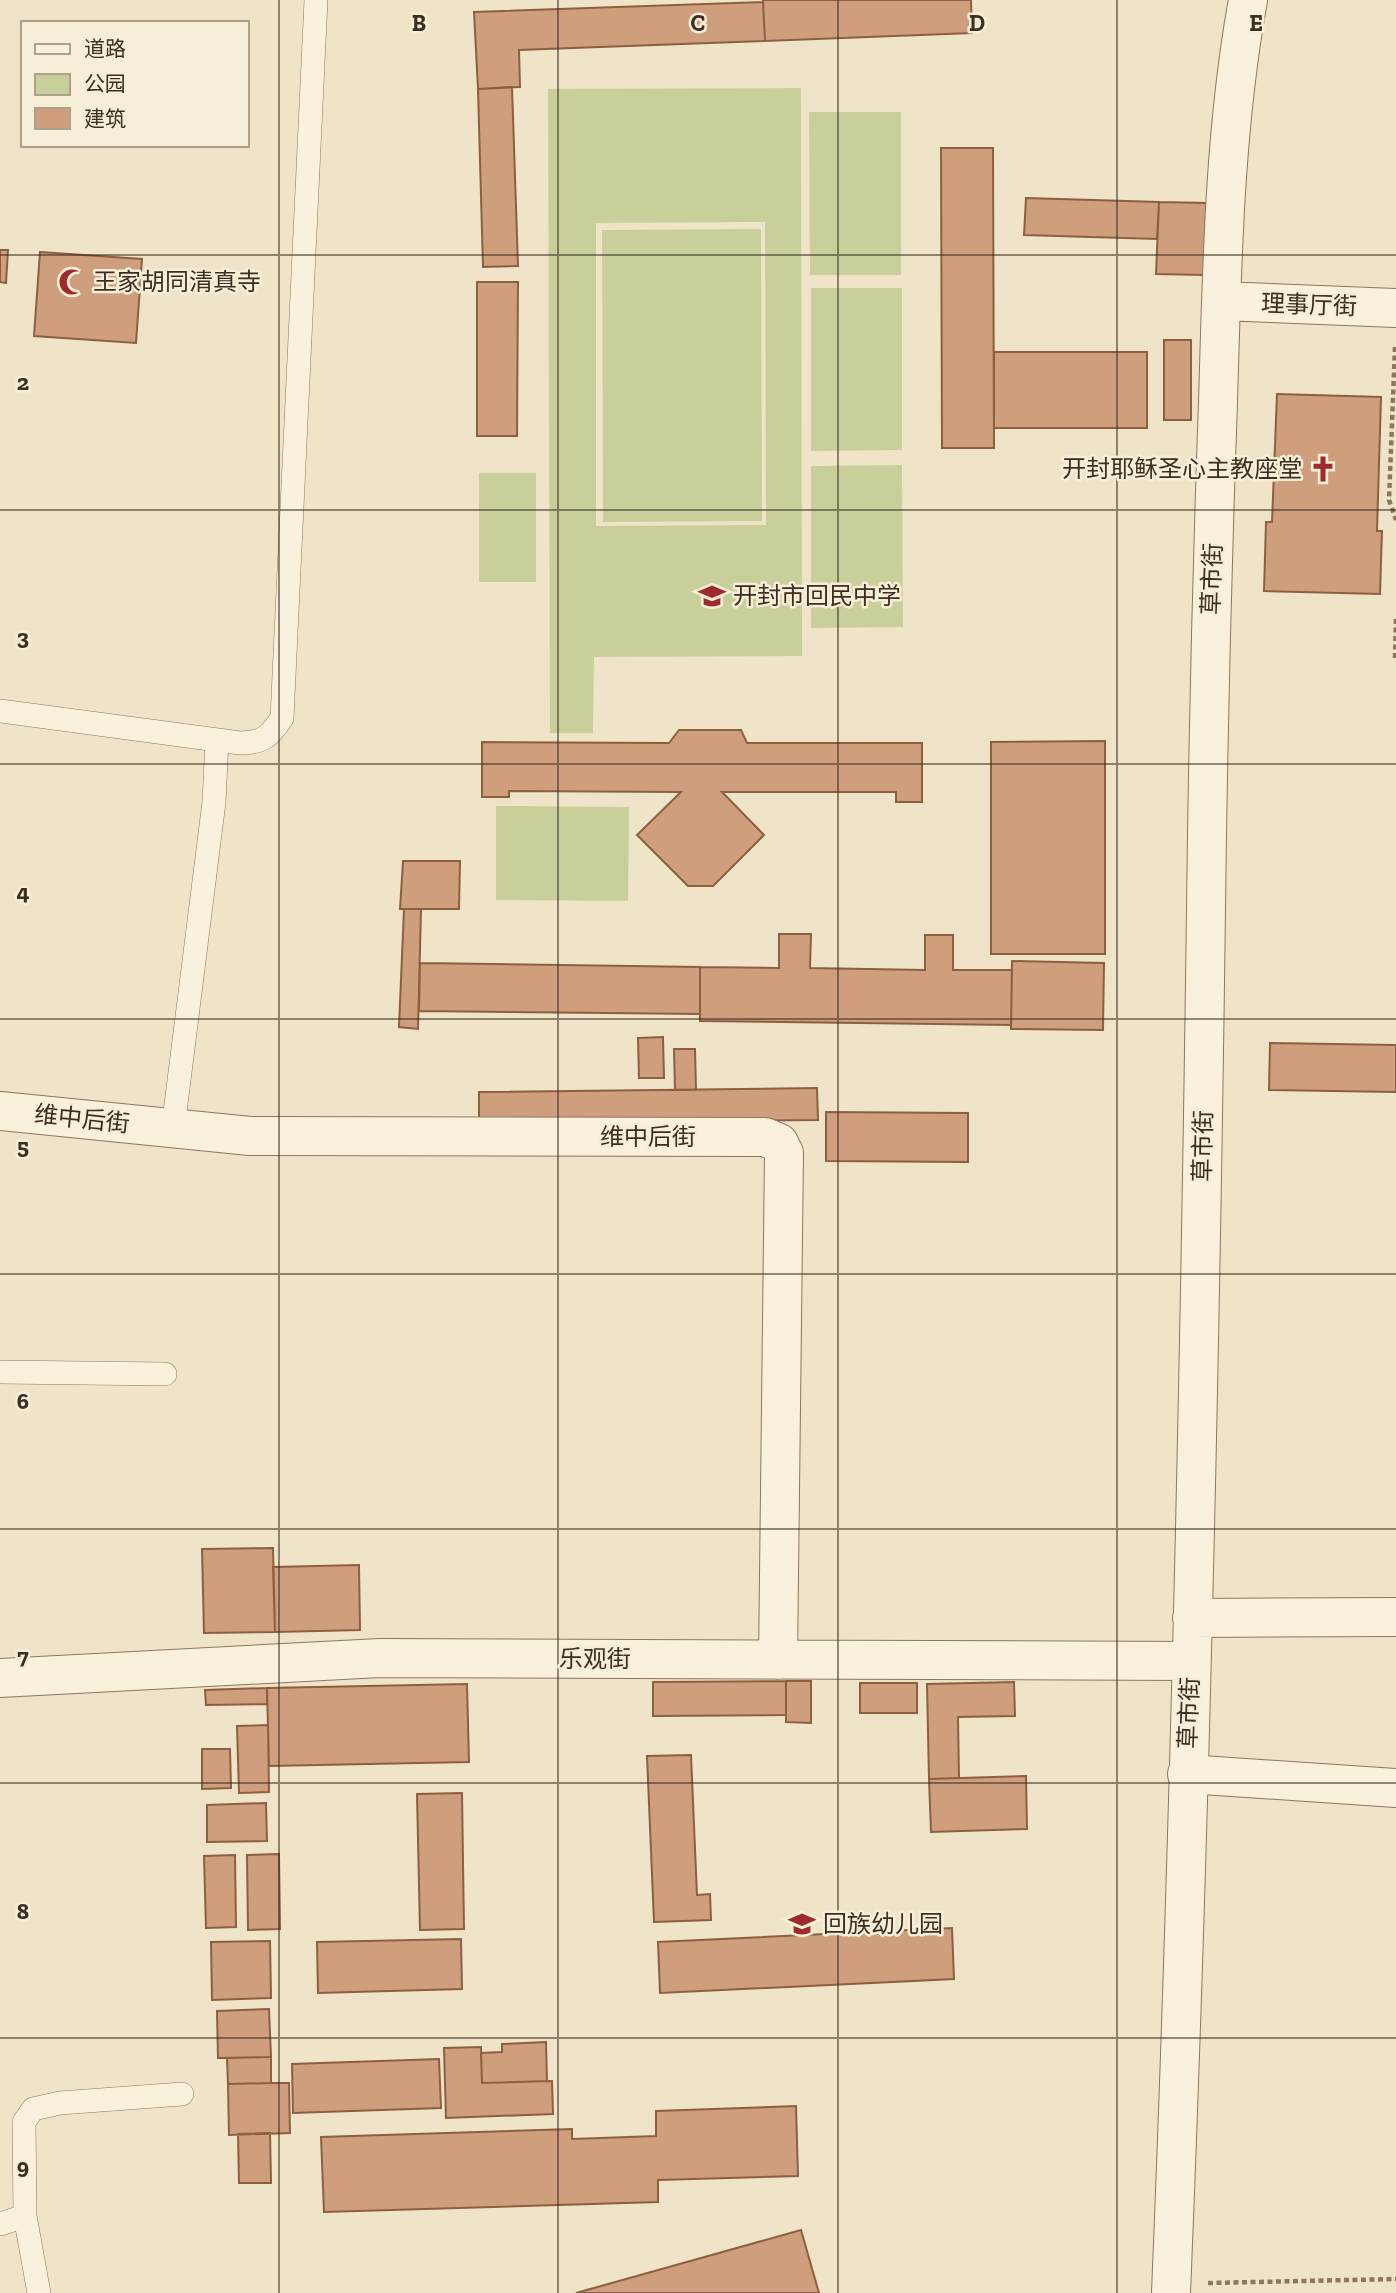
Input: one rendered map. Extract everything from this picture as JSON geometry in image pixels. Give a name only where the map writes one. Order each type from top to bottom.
[{"type":"street","name":"草市街","points":[[1172,2288],[1200,1340],[1209,675],[1221,301],[1233,104],[1238,53],[1248,0]]},
{"type":"street","name":"理事厅街","points":[[1221,301],[1396,308]]},
{"type":"street","name":"维中后街","points":[[0,1111],[250,1136],[765,1137],[779,1143],[784,1153],[778,1660]]},
{"type":"street","points":[[1192,1618],[1396,1617]]},
{"type":"street","name":"乐观街","points":[[0,1678],[380,1658],[1191,1661]]},
{"type":"street","points":[[1187,1774],[1396,1788]]},
{"type":"lane","points":[[0,711],[255,743],[271,734],[282,718],[316,0]]},
{"type":"lane","points":[[173,1128],[214,802],[217,740]]},
{"type":"lane","points":[[0,1372],[165,1374]]},
{"type":"lane","points":[[39,2293],[25,2216],[24,2122],[33,2109],[60,2103],[182,2094]]},
{"type":"lane","points":[[0,2224],[25,2216]]},
{"type":"path","points":[[1395,344],[1389,500],[1396,520]]},
{"type":"path","points":[[1395,658],[1396,617]]},
{"type":"path","points":[[1172,2288],[1396,2279]]},
{"type":"green space","points":[[801,88],[802,656],[594,657],[593,733],[550,733],[548,89]],"holes":[[[765,222],[766,525],[596,526],[596,223]]]},
{"type":"green space","points":[[809,112],[901,112],[901,275],[810,275]]},
{"type":"green space","points":[[761,229],[762,521],[603,522],[602,230]]},
{"type":"green space","points":[[811,288],[902,288],[902,450],[811,451]]},
{"type":"green space","points":[[902,465],[903,627],[811,628],[811,466]]},
{"type":"green space","points":[[479,473],[536,473],[536,582],[479,582]]},
{"type":"green space","points":[[496,806],[629,807],[628,901],[496,900]]},
{"type":"building","points":[[763,0],[971,0],[972,33],[765,41]]},
{"type":"building","points":[[763,2],[765,41],[519,50],[520,87],[478,89],[474,12]]},
{"type":"building","points":[[512,87],[518,266],[483,267],[478,89]]},
{"type":"building","points":[[941,148],[993,148],[994,448],[942,448]]},
{"type":"building","points":[[1026,198],[1159,202],[1157,239],[1024,235]]},
{"type":"building","points":[[1159,202],[1207,203],[1204,275],[1156,274]]},
{"type":"building","points":[[0,250],[8,250],[6,283],[0,282]]},
{"type":"building","points":[[40,252],[142,259],[136,343],[34,336]]},
{"type":"building","points":[[477,282],[518,282],[517,436],[477,436]]},
{"type":"building","points":[[1164,340],[1191,340],[1191,420],[1164,420]]},
{"type":"building","points":[[994,352],[1147,352],[1147,428],[994,428]]},
{"type":"building","points":[[1277,394],[1381,397],[1377,531],[1382,531],[1380,594],[1264,591],[1266,522],[1272,522]]},
{"type":"building","points":[[679,730],[741,730],[747,743],[922,743],[922,802],[896,802],[896,792],[722,792],[764,835],[713,886],[688,886],[637,835],[681,792],[509,791],[509,797],[482,797],[482,742],[669,743]]},
{"type":"building","points":[[1105,741],[1105,954],[991,954],[991,742]]},
{"type":"building","points":[[403,861],[460,861],[459,909],[400,909]]},
{"type":"building","points":[[404,909],[421,909],[418,1029],[399,1027]]},
{"type":"building","points":[[779,934],[811,934],[810,968],[925,970],[925,935],[953,935],[953,970],[1012,970],[1011,1025],[700,1021],[700,967],[779,968]]},
{"type":"building","points":[[1012,961],[1104,963],[1103,1030],[1011,1029]]},
{"type":"building","points":[[420,963],[700,967],[700,1014],[419,1011]]},
{"type":"building","points":[[663,1037],[664,1078],[639,1078],[638,1038]]},
{"type":"building","points":[[1270,1043],[1396,1045],[1396,1092],[1269,1090]]},
{"type":"building","points":[[674,1049],[695,1049],[696,1090],[675,1090]]},
{"type":"building","points":[[817,1088],[818,1120],[479,1123],[479,1092]]},
{"type":"building","points":[[826,1112],[968,1113],[968,1162],[826,1161]]},
{"type":"building","points":[[273,1548],[275,1632],[204,1633],[202,1549]]},
{"type":"building","points":[[359,1565],[360,1630],[275,1632],[273,1567]]},
{"type":"building","points":[[786,1681],[811,1681],[811,1723],[786,1722]]},
{"type":"building","points":[[786,1681],[786,1715],[653,1716],[653,1682]]},
{"type":"building","points":[[1014,1682],[1015,1716],[958,1717],[959,1778],[929,1779],[927,1684]]},
{"type":"building","points":[[860,1683],[917,1683],[917,1713],[860,1713]]},
{"type":"building","points":[[467,1684],[469,1762],[269,1766],[267,1688]]},
{"type":"building","points":[[267,1688],[267,1704],[206,1705],[205,1690]]},
{"type":"building","points":[[268,1725],[269,1792],[239,1793],[237,1726]]},
{"type":"building","points":[[202,1749],[230,1749],[231,1788],[202,1789]]},
{"type":"building","points":[[691,1755],[697,1895],[710,1894],[711,1920],[654,1922],[647,1756]]},
{"type":"building","points":[[1026,1776],[1027,1829],[931,1832],[929,1779]]},
{"type":"building","points":[[462,1793],[464,1929],[420,1930],[417,1794]]},
{"type":"building","points":[[266,1803],[267,1841],[207,1842],[207,1805]]},
{"type":"building","points":[[279,1854],[280,1929],[248,1930],[247,1855]]},
{"type":"building","points":[[235,1855],[236,1927],[206,1928],[204,1856]]},
{"type":"building","points":[[952,1928],[954,1979],[660,1993],[658,1942]]},
{"type":"building","points":[[461,1939],[462,1989],[318,1993],[317,1942]]},
{"type":"building","points":[[270,1941],[271,1998],[212,2000],[211,1942]]},
{"type":"building","points":[[269,2009],[271,2057],[218,2058],[217,2011]]},
{"type":"building","points":[[546,2042],[547,2081],[482,2083],[481,2053],[502,2052],[502,2044]]},
{"type":"building","points":[[481,2047],[482,2083],[552,2081],[553,2114],[446,2118],[444,2048]]},
{"type":"building","points":[[271,2057],[271,2083],[228,2084],[227,2058]]},
{"type":"building","points":[[439,2059],[441,2108],[293,2113],[292,2064]]},
{"type":"building","points":[[289,2083],[290,2133],[229,2135],[228,2084]]},
{"type":"building","points":[[796,2106],[798,2176],[658,2180],[658,2202],[324,2212],[321,2137],[572,2129],[572,2139],[656,2136],[656,2111]]},
{"type":"building","points":[[270,2133],[271,2183],[239,2183],[238,2134]]},
{"type":"building","points":[[801,2230],[819,2293],[576,2293]]},
{"type":"place","name":"王家胡同清真寺","points":[[72,282]]},
{"type":"place","name":"开封耶稣圣心主教座堂","points":[[1323,469]]},
{"type":"place","name":"开封市回民中学","points":[[712,596]]},
{"type":"place","name":"回族幼儿园","points":[[802,1924]]}]
